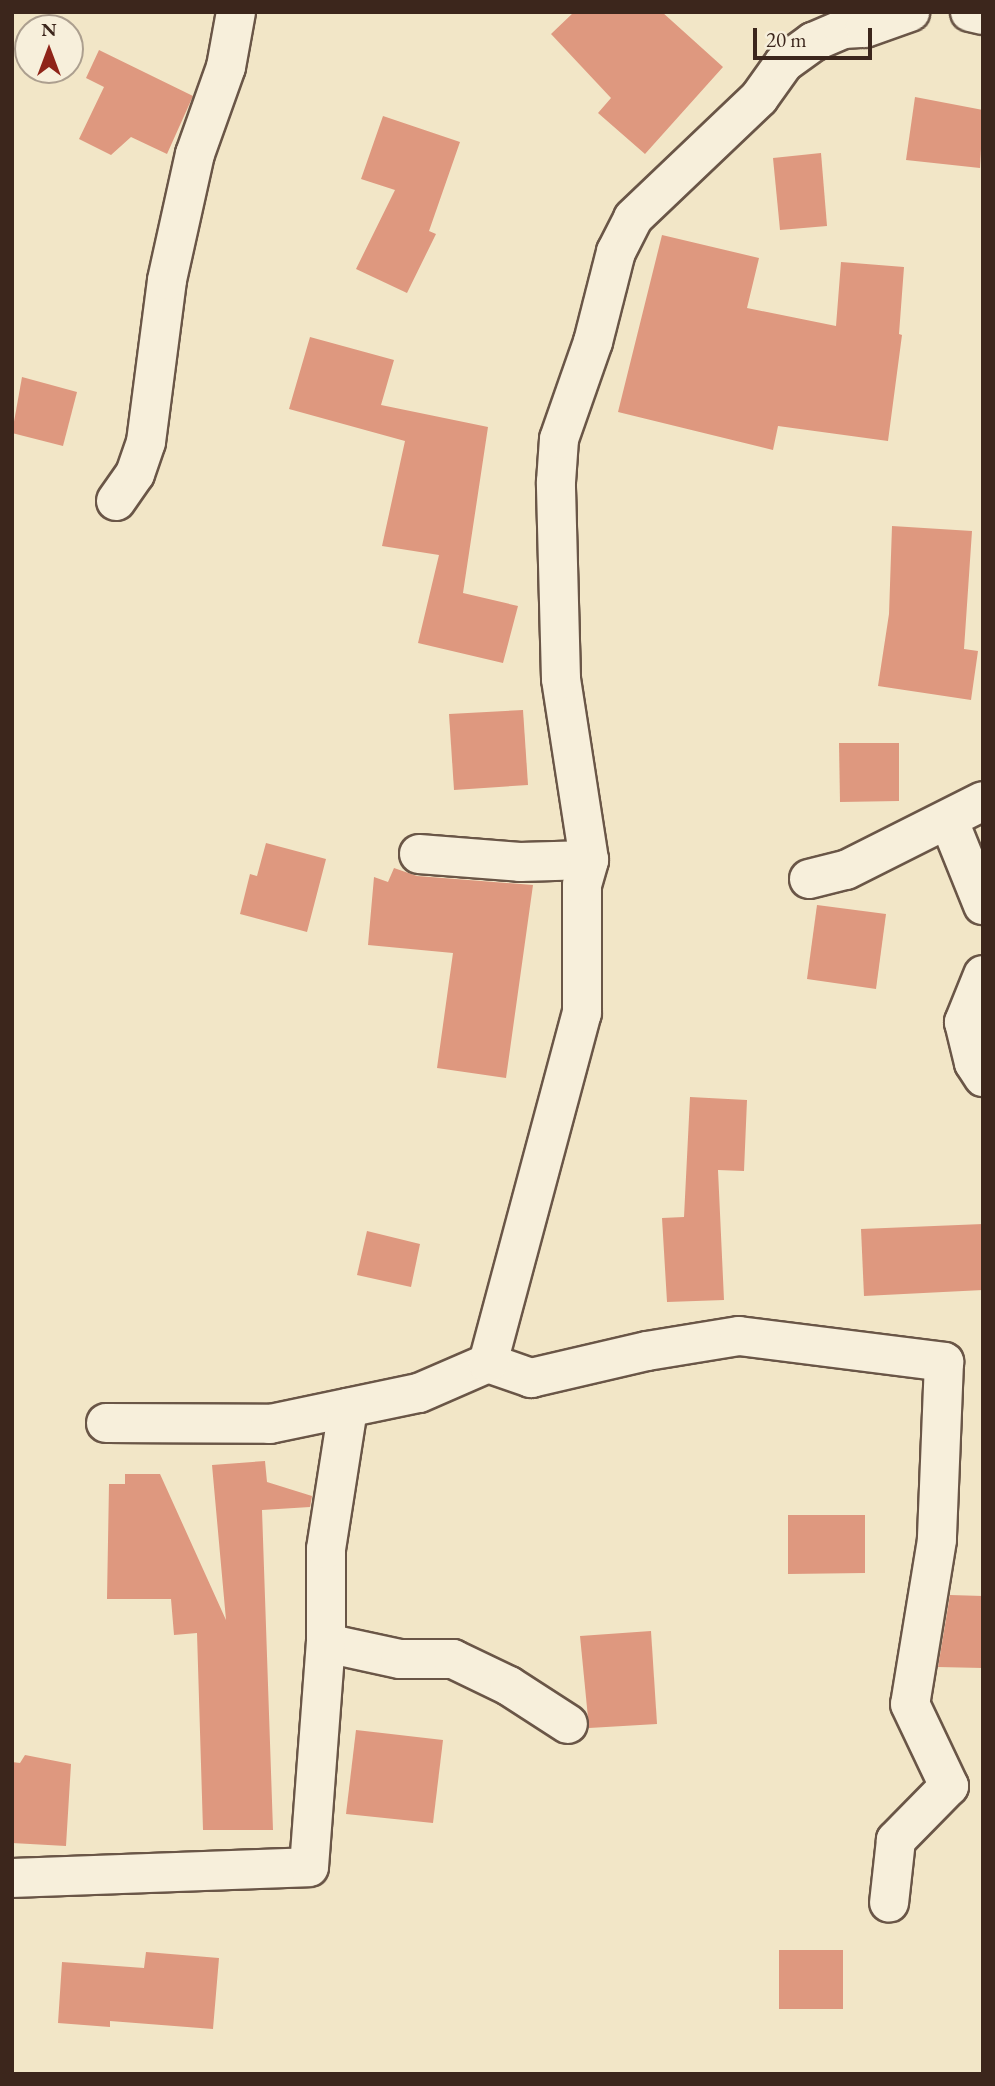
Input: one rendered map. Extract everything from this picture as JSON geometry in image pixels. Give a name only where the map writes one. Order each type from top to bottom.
[{"type":"street","points":[[116,501],[135,474],[146,442],[167,280],[195,154],[226,67],[236,12]]},
{"type":"street","points":[[488,1363],[582,1013],[582,885],[589,860],[561,679],[559,439],[593,342],[616,252],[633,218],[759,98],[784,63],[813,42],[829,21],[865,27],[910,12]]},
{"type":"street","points":[[970,12],[983,15]]},
{"type":"street","points":[[808,879],[846,870],[949,821],[983,801]]},
{"type":"street","points":[[949,821],[983,905]]},
{"type":"street","points":[[419,854],[520,862],[589,860]]},
{"type":"street","points":[[983,975],[964,1022],[974,1063],[983,1077]]},
{"type":"street","points":[[106,1423],[270,1424],[419,1393],[488,1363],[531,1378],[647,1351],[739,1336],[944,1362],[937,1540],[910,1704],[949,1786],[896,1840],[889,1903]]},
{"type":"street","points":[[12,1878],[309,1867],[326,1643],[327,1549],[348,1408]]},
{"type":"street","points":[[326,1643],[400,1659],[453,1659],[509,1686],[568,1724]]},
{"type":"building","points":[[574,12],[662,12],[723,67],[645,154],[598,113],[611,98],[551,34]]},
{"type":"building","points":[[99,50],[193,96],[167,154],[131,137],[111,155],[79,139],[104,87],[86,78]]},
{"type":"building","points":[[915,97],[983,110],[980,168],[906,160]]},
{"type":"building","points":[[383,116],[460,142],[429,231],[436,234],[407,293],[356,269],[395,190],[361,179]]},
{"type":"building","points":[[821,153],[827,226],[780,230],[773,158]]},
{"type":"building","points":[[662,235],[759,258],[747,308],[836,326],[841,262],[904,267],[899,334],[902,335],[888,441],[778,426],[773,450],[618,412]]},
{"type":"building","points":[[310,337],[394,360],[381,405],[488,427],[463,593],[518,606],[503,663],[418,643],[439,555],[382,546],[405,441],[289,409]]},
{"type":"building","points":[[22,377],[77,392],[63,446],[12,433]]},
{"type":"building","points":[[892,526],[972,531],[964,649],[978,651],[971,700],[878,686],[889,614]]},
{"type":"building","points":[[523,710],[528,785],[454,790],[449,714]]},
{"type":"building","points":[[839,743],[899,743],[899,801],[840,802]]},
{"type":"building","points":[[266,843],[326,859],[307,932],[240,914],[250,874],[257,876]]},
{"type":"building","points":[[394,868],[417,876],[533,885],[506,1078],[437,1068],[453,953],[368,945],[374,877],[388,882]]},
{"type":"building","points":[[817,905],[886,914],[876,989],[807,979]]},
{"type":"building","points":[[690,1097],[747,1100],[744,1171],[718,1170],[724,1300],[667,1302],[662,1218],[684,1217]]},
{"type":"building","points":[[983,1224],[983,1290],[864,1296],[861,1229]]},
{"type":"building","points":[[367,1231],[420,1244],[411,1287],[357,1275]]},
{"type":"building","points":[[265,1461],[267,1482],[312,1496],[310,1507],[262,1510],[273,1830],[203,1830],[197,1633],[174,1635],[171,1599],[107,1599],[109,1484],[125,1484],[125,1474],[160,1474],[226,1620],[212,1465]]},
{"type":"building","points":[[788,1515],[865,1515],[865,1573],[788,1574]]},
{"type":"building","points":[[950,1595],[983,1596],[983,1668],[938,1667]]},
{"type":"building","points":[[651,1631],[657,1724],[589,1728],[580,1636]]},
{"type":"building","points":[[356,1730],[443,1740],[433,1823],[346,1814]]},
{"type":"building","points":[[25,1755],[71,1764],[66,1846],[12,1843],[12,1762],[20,1763]]},
{"type":"building","points":[[779,1950],[843,1950],[843,2009],[779,2009]]},
{"type":"building","points":[[146,1952],[219,1958],[213,2029],[110,2021],[110,2027],[58,2023],[62,1962],[144,1968]]}]
